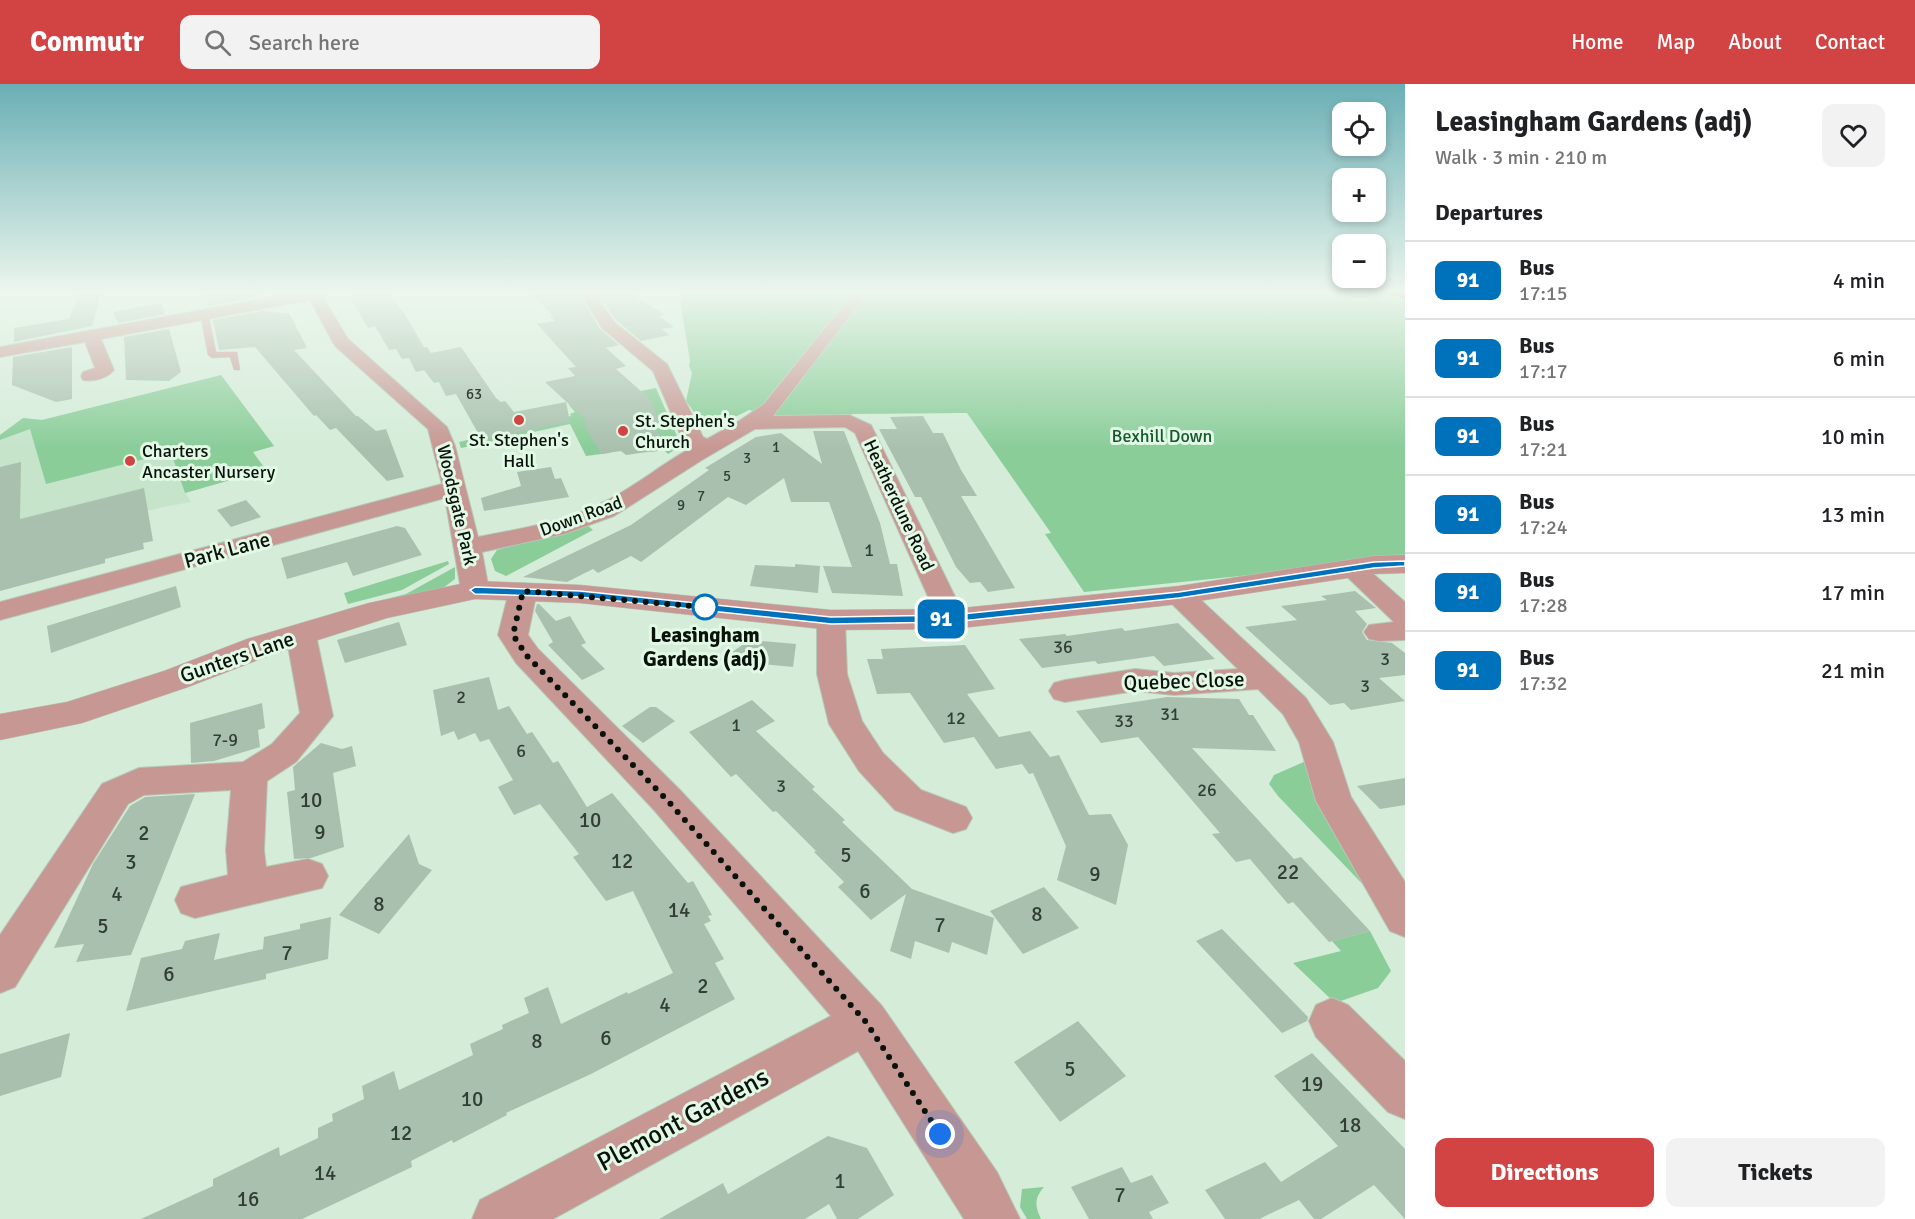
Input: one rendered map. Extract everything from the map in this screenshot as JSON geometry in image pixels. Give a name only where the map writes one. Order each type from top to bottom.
[{"type":"street","points":[[0,352],[41,344]]},
{"type":"street","points":[[95,344],[106,372]]},
{"type":"street","name":"Woodsgate Park","points":[[343,344],[437,427],[444,446],[468,547],[475,590]]},
{"type":"street","points":[[631,344],[661,368],[694,441],[706,448]]},
{"type":"street","name":"Down Road","points":[[468,547],[536,533],[603,512],[634,496],[706,448],[753,423],[771,408],[821,344]]},
{"type":"street","points":[[684,415],[729,434]]},
{"type":"street","name":"Heatherdune Road","points":[[753,423],[849,421],[864,429],[952,619]]},
{"type":"street","name":"Park Lane","points":[[0,611],[421,496],[454,489]]},
{"type":"street","name":"Gunters Lane","points":[[0,727],[69,714],[380,610],[475,590],[633,599],[831,620],[952,619],[1179,595],[1352,569],[1405,564]]},
{"type":"street","points":[[1352,569],[1405,617]]},
{"type":"street","points":[[523,591],[513,635],[527,656],[667,800],[866,1022],[978,1191],[993,1219]]},
{"type":"street","name":"Quebec Close","points":[[1179,595],[1295,706],[1316,742],[1334,801],[1405,918]]},
{"type":"street","points":[[831,620],[832,674],[846,724],[871,762],[908,800],[952,818]]},
{"type":"street","points":[[0,972],[115,794],[138,782],[250,775],[284,753],[317,716],[301,635]]},
{"type":"street","name":"Quebec Close","points":[[1065,692],[1135,680],[1174,684],[1267,678]]},
{"type":"street","points":[[249,889],[245,850],[250,775]]},
{"type":"street","points":[[195,900],[308,876]]},
{"type":"street","points":[[1332,1021],[1405,1095]]},
{"type":"street","name":"Plemont Gardens","points":[[500,1219],[866,1022]]},
{"type":"lane","points":[[210,344],[212,355],[234,354],[237,368]]},
{"type":"shaded area","name":"Charters Ancaster Nursery","points":[[221,375],[274,446],[253,452],[266,470],[185,493],[191,502],[0,547],[0,435],[23,418],[42,420]]},
{"type":"green space","name":"Bexhill Down","points":[[687,344],[1405,344],[1405,559],[1084,592],[1045,534],[1051,533],[967,413],[852,414],[850,416],[785,418],[749,410],[717,426],[699,419],[686,401],[692,373],[689,366]]},
{"type":"green space","points":[[221,375],[274,446],[253,452],[266,470],[185,493],[174,461],[168,453],[46,484],[30,429],[0,440],[0,435],[23,418],[42,420]]},
{"type":"green space","points":[[656,388],[680,443],[679,447],[668,454],[664,450],[651,452],[649,448],[650,425],[661,423],[658,419],[609,453],[586,456],[570,424],[461,448],[459,442],[571,416],[570,414],[575,412],[569,405]]},
{"type":"green space","points":[[586,524],[593,530],[506,576],[495,571],[491,559],[497,550]]},
{"type":"green space","points":[[448,561],[449,564],[402,590],[348,604],[344,593]]},
{"type":"green space","points":[[455,567],[455,579],[443,588],[263,637],[347,609],[406,594]]},
{"type":"green space","points":[[1306,761],[1372,894],[1269,784],[1274,775]]},
{"type":"green space","points":[[1370,931],[1391,971],[1378,988],[1335,1003],[1293,963],[1341,951],[1332,941]]},
{"type":"green space","points":[[1044,1187],[1036,1202],[1041,1219],[1027,1219],[1020,1207],[1022,1189]]},
{"type":"building","points":[[124,344],[173,344],[181,372],[169,381],[126,380]]},
{"type":"building","points":[[218,344],[305,344],[307,348],[294,350],[356,416],[376,431],[386,429],[404,477],[387,481],[336,428],[330,430],[316,415],[314,416],[255,347],[219,350]]},
{"type":"building","points":[[385,344],[422,344],[431,353],[461,347],[496,398],[501,402],[505,401],[514,412],[566,402],[570,422],[482,440],[456,394],[446,396],[439,382],[434,383],[424,370],[416,372],[409,358],[402,359],[396,349],[389,350]]},
{"type":"building","points":[[555,344],[619,345],[606,348],[626,366],[616,369],[651,400],[660,424],[653,425],[669,449],[626,455],[621,451],[601,454],[586,428],[585,419],[545,382],[575,376],[568,368],[576,367]]},
{"type":"building","points":[[72,347],[72,399],[56,402],[12,385],[13,357]]},
{"type":"building","points":[[923,416],[933,433],[943,433],[977,496],[961,496],[1015,588],[988,592],[980,582],[970,583],[956,567],[921,497],[915,497],[879,429],[897,429],[890,417]]},
{"type":"building","points":[[813,431],[844,431],[880,523],[890,564],[897,564],[903,596],[832,593],[823,566],[852,567],[829,502],[791,502],[784,478],[746,505],[728,497],[641,562],[631,556],[598,573],[593,569],[567,582],[523,577],[631,525],[709,470],[705,468],[756,437],[781,433],[822,464]]},
{"type":"building","points":[[21,462],[20,519],[144,488],[153,541],[143,543],[144,549],[105,559],[105,563],[0,591],[0,467]]},
{"type":"building","points":[[551,467],[555,479],[561,478],[569,497],[484,511],[481,498],[521,486],[517,472]]},
{"type":"building","points":[[246,500],[261,517],[231,527],[217,510]]},
{"type":"building","points":[[397,526],[405,528],[422,555],[353,576],[347,562],[287,579],[281,558]]},
{"type":"building","points":[[795,564],[820,566],[818,593],[750,586],[755,565],[795,567]]},
{"type":"building","points":[[176,586],[181,607],[51,653],[47,626]]},
{"type":"building","points":[[1355,591],[1376,608],[1355,611],[1367,624],[1362,632],[1367,640],[1392,643],[1405,653],[1405,675],[1379,678],[1405,701],[1351,710],[1344,703],[1330,705],[1245,627],[1297,620],[1281,606],[1327,600],[1321,596]]},
{"type":"building","points":[[537,604],[556,621],[570,616],[586,643],[581,645],[605,669],[582,680],[548,645],[553,642],[535,611]]},
{"type":"building","points":[[399,622],[407,645],[345,663],[337,640]]},
{"type":"building","points":[[1178,623],[1215,659],[1164,666],[1154,656],[1098,664],[1095,661],[1042,668],[1019,639],[1065,634],[1067,636],[1122,628],[1125,631]]},
{"type":"building","points":[[750,640],[796,644],[793,667],[720,660]]},
{"type":"building","points":[[965,645],[995,689],[967,694],[999,737],[1030,731],[1050,757],[1059,755],[1089,815],[1111,814],[1128,845],[1116,905],[1057,880],[1066,846],[1033,773],[1029,774],[1022,764],[996,769],[974,737],[944,743],[910,693],[877,694],[867,659],[883,659],[881,649]]},
{"type":"building","points":[[489,677],[498,710],[509,706],[527,734],[532,732],[553,763],[558,761],[587,807],[612,793],[688,883],[693,881],[712,915],[708,916],[711,921],[704,924],[724,959],[715,963],[735,999],[591,1074],[506,1113],[507,1115],[453,1143],[452,1140],[411,1161],[412,1167],[302,1219],[141,1219],[213,1186],[213,1179],[279,1147],[280,1156],[318,1138],[318,1128],[333,1121],[332,1114],[364,1099],[362,1086],[394,1071],[399,1090],[473,1055],[470,1044],[503,1029],[502,1025],[529,1013],[524,998],[548,987],[561,1024],[673,973],[633,891],[606,901],[573,857],[579,854],[540,804],[514,815],[498,787],[513,780],[489,739],[480,742],[475,733],[458,740],[454,731],[441,736],[433,690]]},
{"type":"building","points":[[1167,697],[1239,699],[1249,715],[1253,715],[1276,751],[1192,748],[1294,859],[1301,857],[1370,931],[1329,942],[1293,902],[1288,904],[1250,859],[1236,862],[1212,834],[1220,833],[1138,737],[1101,743],[1076,711]]},
{"type":"building","points":[[752,700],[775,721],[756,731],[815,787],[812,789],[845,820],[842,822],[912,889],[994,918],[987,955],[952,942],[949,953],[915,941],[911,959],[890,951],[906,894],[871,920],[838,887],[844,882],[814,852],[816,851],[736,774],[731,777],[689,732]]},
{"type":"building","points":[[262,703],[265,728],[258,730],[260,747],[214,761],[191,763],[190,723]]},
{"type":"building","points":[[650,707],[656,707],[675,721],[643,743],[622,726]]},
{"type":"building","points":[[321,743],[342,749],[352,746],[356,766],[333,773],[344,847],[311,858],[294,859],[287,792],[295,790],[293,767]]},
{"type":"building","points":[[1405,778],[1405,805],[1380,809],[1357,786]]},
{"type":"building","points":[[195,794],[131,955],[76,962],[84,944],[54,948],[93,864],[130,806],[145,797]]},
{"type":"building","points":[[409,834],[419,864],[432,870],[379,934],[339,915]]},
{"type":"building","points":[[1044,887],[1079,928],[1023,954],[990,911]]},
{"type":"building","points":[[331,917],[328,959],[266,974],[266,979],[126,1011],[141,958],[182,949],[185,941],[220,933],[214,960],[263,949],[264,937],[300,929],[300,924]]},
{"type":"building","points":[[1222,929],[1308,1017],[1307,1021],[1282,1033],[1196,941]]},
{"type":"building","points":[[1078,1021],[1126,1076],[1060,1122],[1014,1062]]},
{"type":"building","points":[[70,1033],[61,1077],[0,1096],[0,1054]]},
{"type":"building","points":[[1312,1053],[1405,1149],[1405,1219],[1374,1185],[1321,1219],[1314,1219],[1299,1200],[1259,1219],[1225,1219],[1205,1190],[1265,1162],[1281,1182],[1338,1146],[1274,1076]]},
{"type":"building","points":[[828,1136],[867,1148],[894,1195],[858,1219],[837,1219],[829,1204],[805,1219],[659,1219],[723,1183],[728,1194]]},
{"type":"building","points":[[1122,1167],[1131,1183],[1152,1175],[1169,1203],[1149,1212],[1153,1219],[1089,1219],[1071,1187]]},
{"type":"bus line","name":"91","points":[[475,590],[580,594],[831,620],[952,619],[1179,595],[1374,565],[1405,564]]},
{"type":"place","name":"St. Stephen's Hall","points":[[519,420]]},
{"type":"place","name":"St. Stephen's Church","points":[[623,431]]},
{"type":"place","name":"Charters Ancaster Nursery","points":[[130,461]]},
{"type":"place","name":"Leasingham Gardens (adj)","points":[[705,607]]},
{"type":"route","points":[[705,607],[713,608],[580,594],[523,591],[513,635],[527,656],[667,800],[866,1022],[940,1134]]}]
